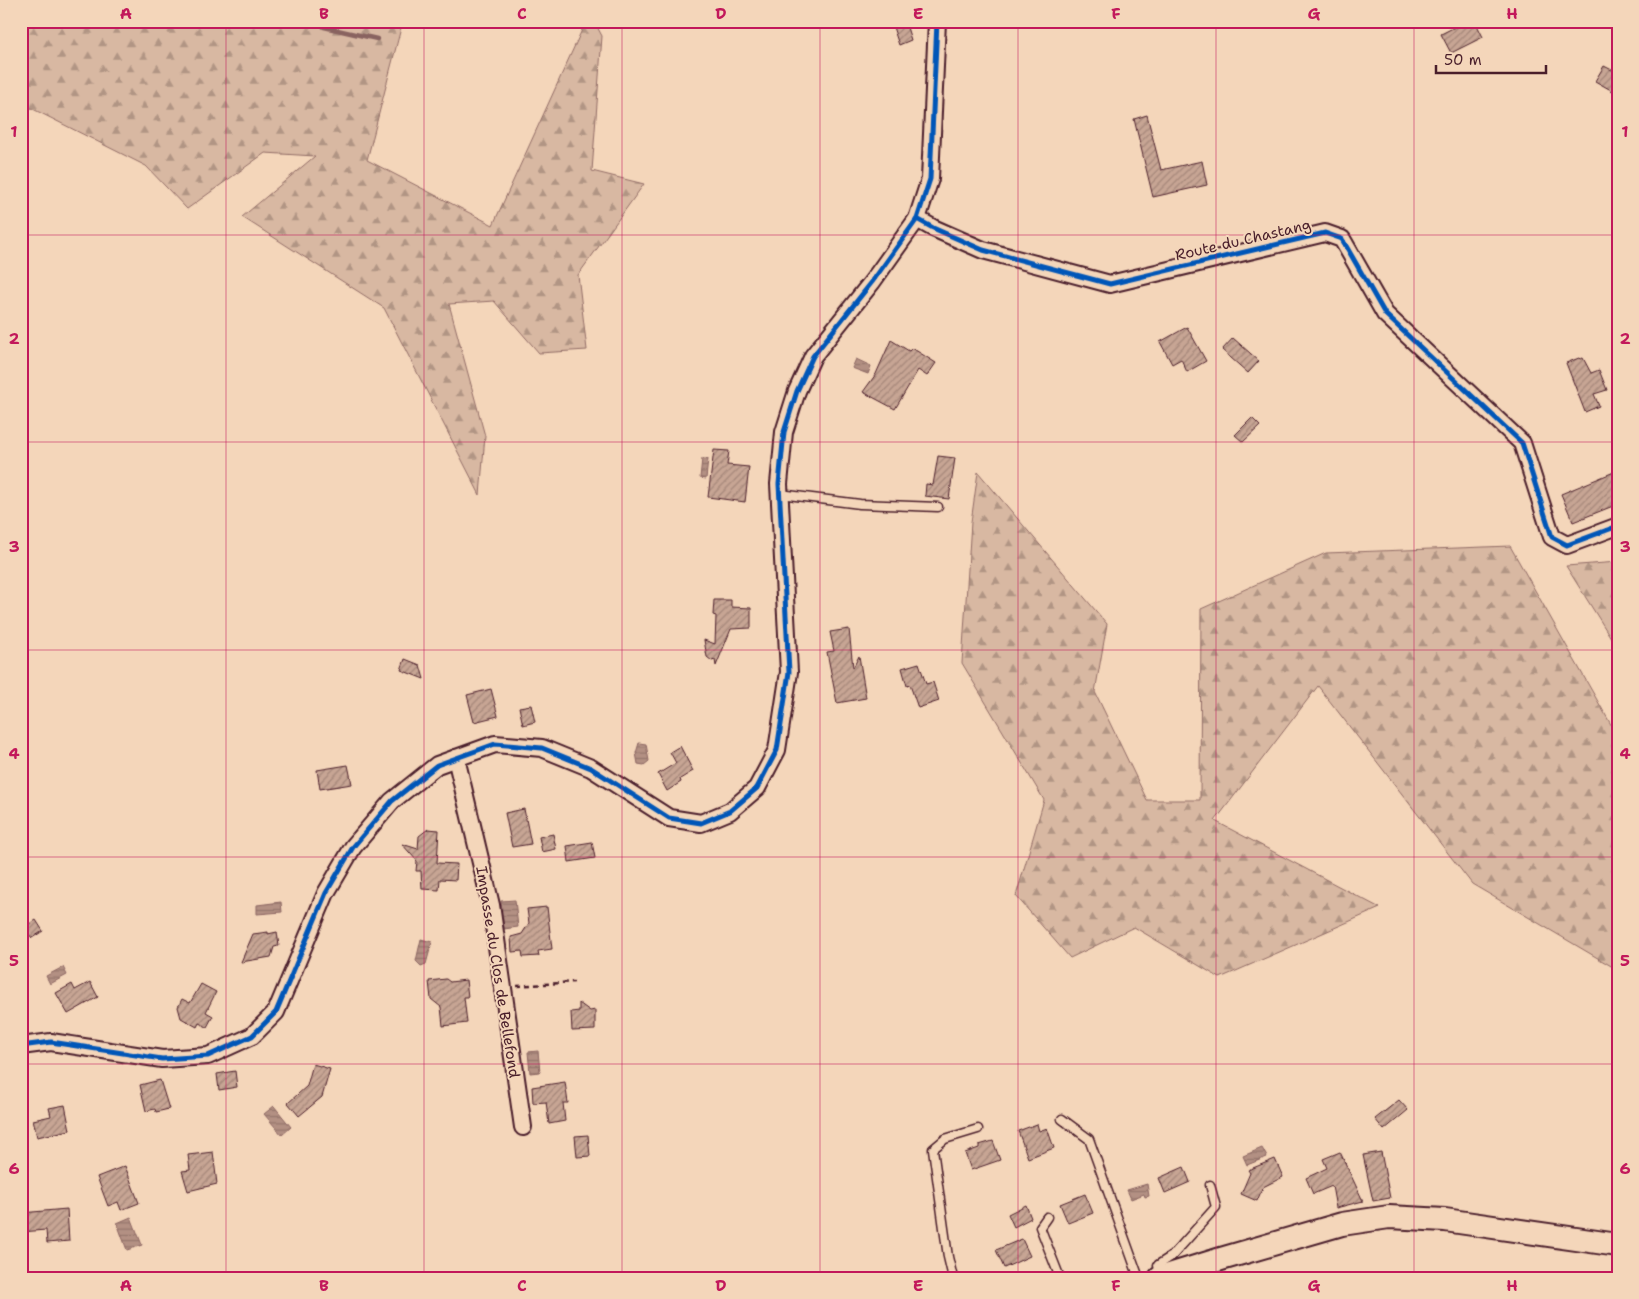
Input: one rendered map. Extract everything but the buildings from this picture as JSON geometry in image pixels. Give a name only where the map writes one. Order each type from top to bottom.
[{"type":"main road","points":[[1160,1278],[1342,1224],[1389,1217],[1445,1220],[1618,1245]]},
{"type":"street","points":[[21,1046],[51,1042],[162,1059],[208,1056],[252,1036],[276,1012],[326,893],[353,847],[392,801],[437,765],[495,744],[542,748],[590,768],[669,818],[701,823],[730,811],[758,788],[777,750],[789,672],[779,484],[784,432],[797,392],[813,356],[872,282],[917,219],[930,178],[937,21]]},
{"type":"street","name":"Route du Chastang","points":[[917,219],[983,250],[1110,284],[1325,233],[1342,239],[1385,314],[1522,443],[1552,537],[1567,545],[1618,526]]},
{"type":"street","name":"Impasse du Clos de Bellefond","points":[[456,758],[490,905],[523,1127]]},
{"type":"lane","points":[[780,494],[860,504],[938,507]]},
{"type":"lane","points":[[1062,1119],[1089,1139],[1139,1278]]},
{"type":"lane","points":[[953,1278],[948,1258],[933,1149],[944,1139],[978,1129]]},
{"type":"lane","points":[[1160,1278],[1158,1265],[1172,1256],[1216,1207],[1210,1185]]},
{"type":"lane","points":[[1047,1217],[1040,1227],[1060,1278]]},
{"type":"path","points":[[503,986],[574,982]]},
{"type":"green space","points":[[21,21],[400,21],[402,24],[367,160],[493,225],[586,21],[594,21],[602,36],[592,171],[644,184],[578,275],[587,350],[539,353],[494,301],[449,304],[485,436],[480,495],[384,308],[242,217],[315,156],[265,153],[187,209],[146,166],[21,103]]},
{"type":"green space","points":[[978,472],[1107,624],[1095,692],[1147,800],[1200,800],[1201,609],[1326,553],[1510,546],[1618,737],[1618,970],[1472,884],[1318,686],[1215,821],[1380,908],[1220,978],[1134,927],[1070,958],[1016,896],[1044,800],[962,663],[971,522]]},
{"type":"green space","points":[[1618,562],[1618,649],[1566,566]]},
{"type":"shaded area","points":[[856,359],[871,366],[868,374],[852,368]]},
{"type":"shaded area","points":[[702,459],[708,459],[706,479],[700,478]]},
{"type":"shaded area","points":[[639,743],[646,744],[649,761],[644,765],[638,764],[636,753]]},
{"type":"shaded area","points":[[515,900],[518,927],[504,929],[501,901]]},
{"type":"shaded area","points":[[281,902],[282,912],[257,914],[257,905]]},
{"type":"shaded area","points":[[421,939],[432,942],[426,964],[421,966],[416,961]]},
{"type":"shaded area","points":[[63,967],[67,975],[50,984],[46,976]]},
{"type":"shaded area","points":[[538,1051],[540,1072],[530,1073],[528,1052]]},
{"type":"shaded area","points":[[274,1106],[291,1127],[282,1135],[264,1114]]},
{"type":"shaded area","points":[[1262,1148],[1267,1157],[1247,1165],[1243,1156]]},
{"type":"shaded area","points":[[1147,1184],[1149,1196],[1145,1197],[1144,1194],[1131,1199],[1127,1190]]},
{"type":"shaded area","points":[[131,1217],[142,1245],[127,1250],[117,1223]]},
{"type":"waterway","points":[[319,21],[324,27],[377,39]]},
{"type":"cycle path","points":[[21,1046],[51,1042],[162,1059],[208,1056],[252,1036],[276,1012],[326,893],[353,847],[392,801],[437,765],[495,744],[542,748],[591,768],[669,818],[701,823],[730,811],[757,788],[777,750],[789,672],[779,484],[784,432],[797,391],[813,356],[872,282],[917,219],[930,179],[937,21]]},
{"type":"cycle path","points":[[917,219],[983,250],[1110,284],[1325,233],[1342,239],[1385,314],[1522,443],[1552,537],[1567,545],[1618,526]]}]
